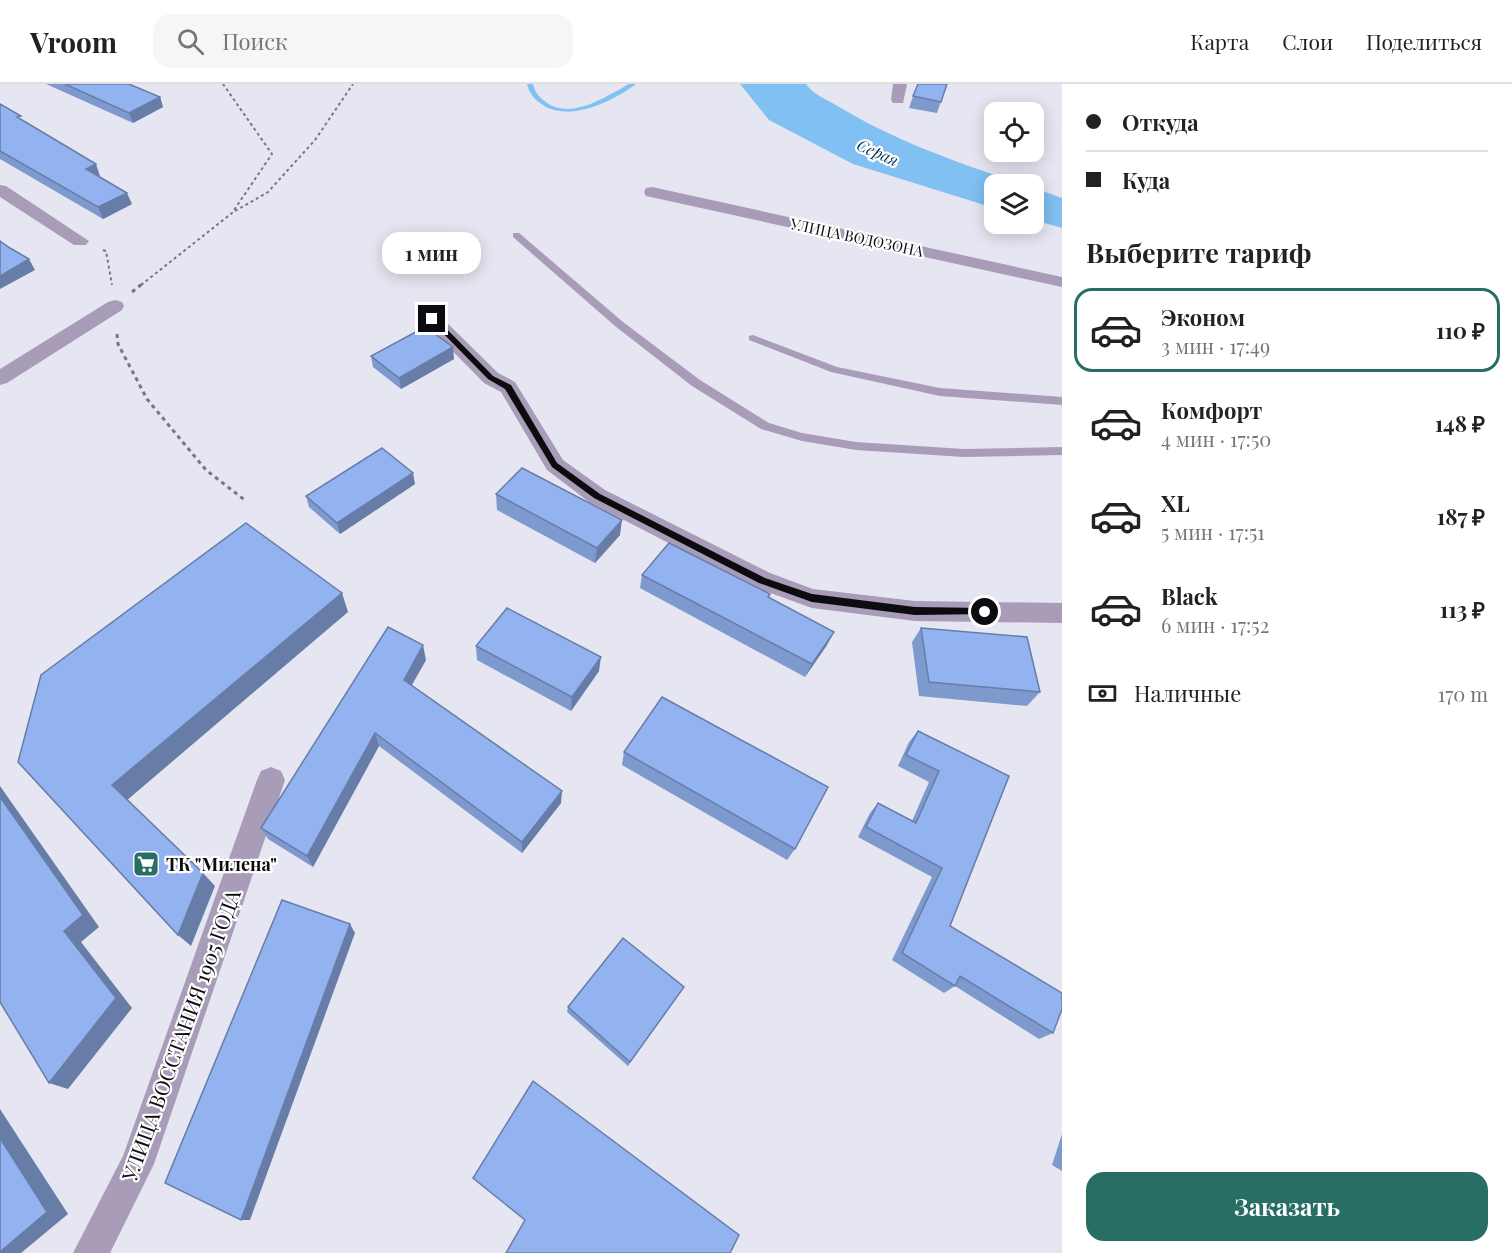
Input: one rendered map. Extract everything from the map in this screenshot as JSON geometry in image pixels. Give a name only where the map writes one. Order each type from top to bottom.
[{"type":"street","points":[[898,100],[900,84]]},
{"type":"street","points":[[0,190],[80,241]]},
{"type":"street","name":"УЛИЦА ВОДОЗОНА","points":[[652,192],[1062,282]]},
{"type":"street","points":[[0,378],[115,306]]},
{"type":"street","points":[[432,319],[490,378],[508,387],[555,465],[597,496],[762,580],[812,598],[915,611],[1062,614]]},
{"type":"street","name":"УЛИЦА ВОССТАНИЯ 1905 ГОДА","points":[[91,1253],[137,1164],[271,780]]},
{"type":"lane","points":[[516,235],[619,324],[688,377],[765,426],[802,437],[856,446],[964,453],[1062,451]]},
{"type":"lane","points":[[753,338],[835,370],[939,392],[1062,401]]},
{"type":"path","points":[[223,84],[272,154],[232,213]]},
{"type":"path","points":[[115,306],[232,213],[268,192],[315,140],[353,84]]},
{"type":"path","points":[[80,241],[106,251],[115,306],[118,344],[147,399],[206,470],[246,501]]},
{"type":"water","name":"Серая","points":[[740,84],[806,84],[812,91],[880,129],[950,159],[993,174],[984,174],[984,205],[853,164],[769,120]]},
{"type":"water","points":[[1044,192],[1062,198],[1062,228],[1044,223]]},
{"type":"building","points":[[65,84],[129,84],[160,97],[129,113]]},
{"type":"building","points":[[918,84],[947,84],[941,102],[913,96]]},
{"type":"building","points":[[0,104],[21,116],[17,117],[96,164],[86,169],[127,193],[98,207],[0,151]]},
{"type":"building","points":[[0,241],[29,259],[0,276]]},
{"type":"building","points":[[425,327],[453,347],[399,378],[371,356]]},
{"type":"building","points":[[382,448],[413,473],[337,523],[306,496]]},
{"type":"building","points":[[522,468],[622,520],[597,548],[496,494]]},
{"type":"building","points":[[246,523],[342,593],[112,785],[203,873],[178,935],[18,762],[41,675]]},
{"type":"building","points":[[669,543],[770,594],[768,597],[834,632],[812,664],[642,575]]},
{"type":"building","points":[[507,608],[601,657],[572,697],[476,646]]},
{"type":"building","points":[[388,627],[423,645],[404,680],[562,791],[522,842],[375,733],[307,856],[261,828]]},
{"type":"building","points":[[921,628],[1027,637],[1040,692],[929,682]]},
{"type":"building","points":[[662,697],[828,787],[795,849],[624,752]]},
{"type":"building","points":[[918,731],[1009,776],[950,926],[1062,993],[1062,1009],[1053,1033],[960,976],[955,986],[902,953],[942,868],[866,827],[878,803],[916,823],[939,771],[906,755]]},
{"type":"building","points":[[0,797],[83,915],[64,931],[116,998],[49,1083],[0,1002]]},
{"type":"building","points":[[282,900],[350,924],[241,1220],[165,1183]]},
{"type":"building","points":[[623,938],[684,987],[630,1062],[568,1007]]},
{"type":"building","points":[[533,1081],[739,1235],[730,1253],[506,1253],[525,1220],[473,1178]]},
{"type":"building","points":[[0,1138],[47,1212],[0,1252]]},
{"type":"waterway","points":[[530,84],[539,100],[549,107],[561,110],[586,107],[633,84]]},
{"type":"place","name":"ТК \"Милена\"","points":[[146,864]]},
{"type":"route","points":[[432,319],[490,378],[508,387],[555,465],[597,496],[762,580],[812,598],[915,611],[985,612]]}]
